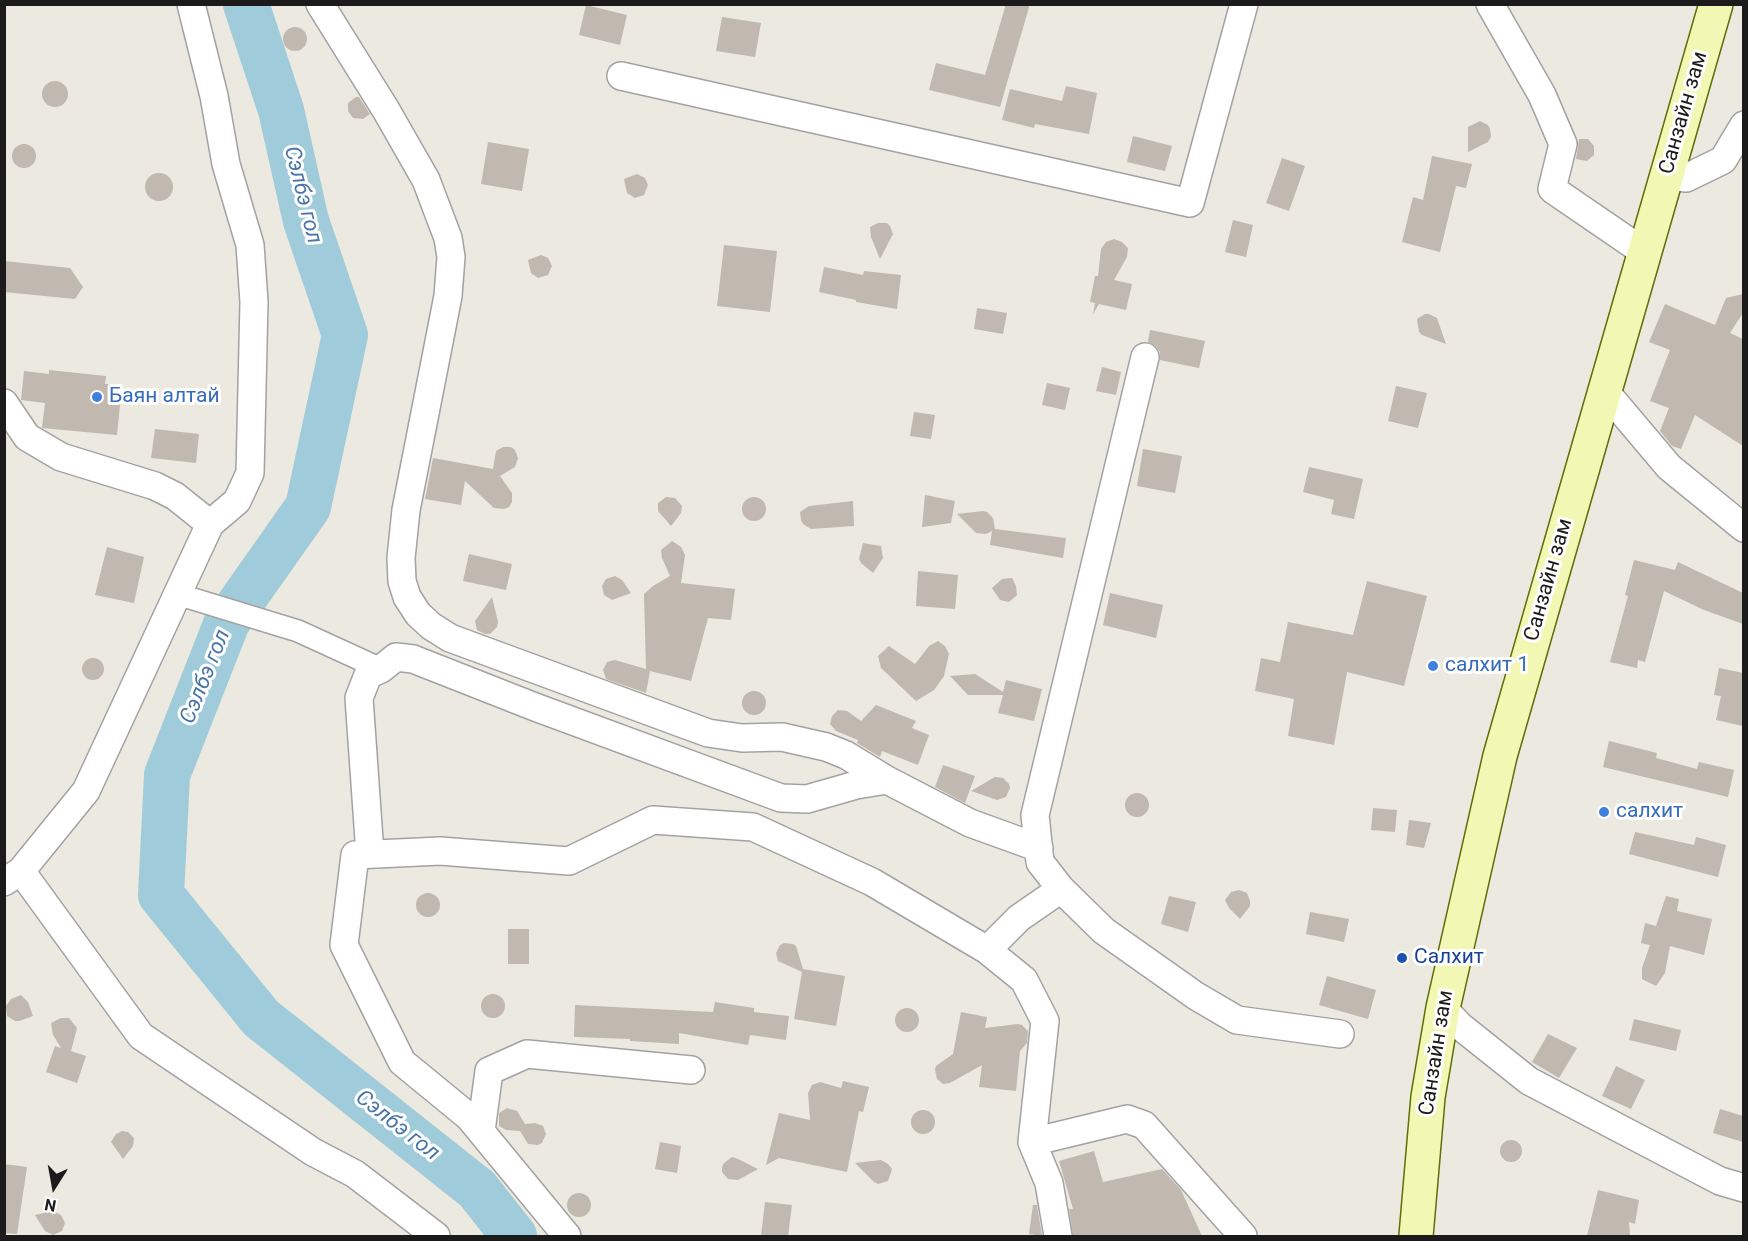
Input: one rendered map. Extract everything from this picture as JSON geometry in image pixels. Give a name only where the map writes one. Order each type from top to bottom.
[{"type":"main road","name":"Санзайн зам","points":[[1416,1236],[1428,1097],[1443,1008],[1500,756],[1716,4]]},
{"type":"street","points":[[191,4],[214,96],[226,164],[250,245],[254,302],[250,473],[237,501],[210,524],[86,791],[13,877],[141,1036],[313,1152],[354,1174],[436,1236]]},
{"type":"street","points":[[320,4],[386,110],[426,180],[448,238],[451,257],[448,296],[406,510],[401,558],[402,581],[406,597],[418,614],[450,638],[708,733],[742,738],[782,737],[826,747],[970,823],[1039,848]]},
{"type":"street","points":[[621,76],[1190,203],[1244,4]]},
{"type":"street","points":[[1490,4],[1542,95],[1563,144],[1552,189],[1644,252]]},
{"type":"street","points":[[1666,176],[1686,178],[1723,160],[1743,125]]},
{"type":"street","points":[[1145,357],[1035,815],[1040,862],[1061,889],[1104,931],[1196,996],[1237,1020],[1340,1034]]},
{"type":"street","points":[[1604,390],[1669,467],[1743,528]]},
{"type":"street","points":[[4,403],[27,437],[61,457],[155,486],[175,496],[210,524]]},
{"type":"street","points":[[177,594],[298,631],[381,669]]},
{"type":"street","points":[[370,854],[359,698],[368,675],[381,669],[396,657],[413,659],[781,798],[807,799],[856,785],[887,780]]},
{"type":"street","points":[[567,1236],[469,1117],[402,1062],[344,945],[355,855],[440,851],[569,861],[653,820],[753,828],[872,882],[987,950],[1024,980],[1045,1022],[1032,1142],[1049,1183],[1058,1236]]},
{"type":"street","points":[[987,950],[1019,918],[1061,889]]},
{"type":"street","points":[[1443,1008],[1460,1026],[1530,1082],[1720,1181],[1743,1188]]},
{"type":"street","points":[[481,1131],[489,1071],[527,1054],[691,1070]]},
{"type":"street","points":[[1032,1142],[1127,1119],[1139,1122],[1243,1236]]},
{"type":"building","points":[[1006,4],[1030,4],[1000,107],[929,90],[936,63],[985,75]]},
{"type":"building","points":[[586,5],[627,15],[620,45],[579,35]]},
{"type":"building","points":[[722,17],[761,23],[755,57],[716,51]]},
{"type":"building","points":[[295,27],[303,31],[307,39],[303,47],[295,51],[287,47],[283,39],[287,31]]},
{"type":"building","points":[[55,81],[64,85],[68,94],[64,103],[55,107],[46,103],[42,94],[46,85]]},
{"type":"building","points":[[1066,86],[1097,93],[1089,134],[1035,124],[1034,128],[1002,120],[1010,89],[1062,101]]},
{"type":"building","points":[[359,97],[370,114],[363,119],[353,118],[348,111],[348,103]]},
{"type":"building","points":[[1480,121],[1488,125],[1491,137],[1488,142],[1468,152],[1468,127]]},
{"type":"building","points":[[1133,136],[1172,146],[1165,171],[1127,162]]},
{"type":"building","points":[[1579,139],[1588,139],[1594,146],[1594,155],[1587,161],[1576,159]]},
{"type":"building","points":[[488,142],[529,149],[522,191],[481,184]]},
{"type":"building","points":[[24,144],[33,147],[36,156],[33,165],[24,168],[15,165],[12,156],[15,147]]},
{"type":"building","points":[[1432,156],[1472,164],[1466,188],[1456,186],[1440,252],[1402,242],[1413,197],[1423,200]]},
{"type":"building","points":[[1282,158],[1305,166],[1289,211],[1266,203]]},
{"type":"building","points":[[159,173],[169,177],[173,187],[169,197],[159,201],[149,197],[145,187],[149,177]]},
{"type":"building","points":[[637,174],[645,178],[648,185],[644,195],[635,198],[627,193],[624,179]]},
{"type":"building","points":[[1233,220],[1253,225],[1246,257],[1225,252]]},
{"type":"building","points":[[878,223],[887,223],[893,234],[880,259],[871,237],[870,227]]},
{"type":"building","points":[[1114,239],[1122,242],[1128,248],[1127,257],[1114,280],[1132,284],[1126,310],[1099,304],[1093,314],[1095,303],[1090,302],[1095,276],[1098,276],[1101,249],[1106,242]]},
{"type":"building","points":[[724,245],[777,251],[770,312],[717,306]]},
{"type":"building","points":[[541,255],[548,258],[552,266],[548,275],[538,278],[531,273],[528,260]]},
{"type":"building","points":[[4,261],[70,268],[83,287],[75,299],[4,292]]},
{"type":"building","points":[[824,267],[863,275],[864,271],[901,275],[897,309],[856,302],[856,300],[819,292]]},
{"type":"building","points":[[1743,294],[1743,313],[1730,333],[1743,339],[1743,446],[1695,415],[1681,449],[1672,446],[1660,431],[1669,408],[1650,401],[1670,350],[1649,342],[1665,304],[1715,325],[1726,298]]},
{"type":"building","points":[[977,308],[1007,313],[1003,334],[974,329]]},
{"type":"building","points":[[1425,314],[1437,318],[1446,344],[1419,332],[1417,319]]},
{"type":"building","points":[[1150,330],[1205,341],[1199,368],[1160,360],[1160,352],[1156,346],[1148,342]]},
{"type":"building","points":[[1102,367],[1121,372],[1116,395],[1096,391]]},
{"type":"building","points":[[49,370],[106,376],[105,384],[122,385],[117,435],[42,428],[45,403],[21,400],[24,371],[49,374]]},
{"type":"building","points":[[1047,383],[1070,388],[1065,410],[1042,405]]},
{"type":"building","points":[[1396,386],[1427,393],[1418,428],[1388,421]]},
{"type":"building","points":[[914,412],[935,415],[931,439],[910,436]]},
{"type":"building","points":[[155,429],[199,434],[196,463],[151,458]]},
{"type":"building","points":[[503,447],[511,447],[518,458],[515,467],[500,476],[512,493],[512,502],[509,507],[494,508],[465,481],[461,505],[425,499],[433,458],[493,469],[496,451]]},
{"type":"building","points":[[1143,449],[1182,456],[1175,493],[1137,486]]},
{"type":"building","points":[[1309,467],[1363,479],[1354,519],[1331,514],[1334,500],[1303,492]]},
{"type":"building","points":[[925,495],[955,501],[951,523],[922,527]]},
{"type":"building","points":[[666,497],[675,498],[682,506],[681,513],[671,526],[658,511],[658,503]]},
{"type":"building","points":[[754,497],[762,501],[766,509],[762,517],[754,521],[746,517],[742,509],[746,501]]},
{"type":"building","points":[[853,501],[854,526],[811,529],[801,520],[800,512],[809,506]]},
{"type":"building","points":[[983,511],[993,518],[995,529],[1066,538],[1063,558],[990,545],[992,531],[986,534],[976,533],[957,514]]},
{"type":"building","points":[[672,541],[681,547],[685,555],[681,583],[735,589],[731,620],[708,618],[691,681],[650,671],[646,693],[606,679],[603,670],[607,662],[615,660],[646,669],[644,594],[670,576],[661,550]]},
{"type":"building","points":[[863,543],[881,546],[883,558],[873,573],[859,559]]},
{"type":"building","points":[[107,547],[144,557],[134,603],[95,595]]},
{"type":"building","points":[[469,554],[512,564],[506,590],[463,581]]},
{"type":"building","points":[[1634,560],[1675,570],[1678,562],[1743,593],[1743,624],[1704,610],[1664,591],[1645,662],[1638,660],[1637,668],[1610,662],[1628,596],[1625,595]]},
{"type":"building","points":[[918,571],[958,575],[955,609],[916,606]]},
{"type":"building","points":[[615,576],[622,580],[631,593],[612,600],[604,595],[602,586],[606,579]]},
{"type":"building","points":[[1012,578],[1017,595],[1009,602],[1000,600],[992,588],[1002,579]]},
{"type":"building","points":[[1367,581],[1427,596],[1404,686],[1347,672],[1334,745],[1288,736],[1294,699],[1255,691],[1261,658],[1280,662],[1288,622],[1353,635]]},
{"type":"building","points":[[1110,593],[1163,605],[1156,638],[1103,625]]},
{"type":"building","points":[[492,597],[498,622],[497,627],[490,634],[485,634],[477,630],[475,621]]},
{"type":"building","points":[[938,641],[945,646],[949,654],[944,676],[934,690],[916,701],[881,668],[878,656],[889,646],[915,664],[929,646]]},
{"type":"building","points":[[93,658],[103,665],[104,669],[97,679],[93,680],[83,673],[82,669],[89,659]]},
{"type":"building","points":[[1719,668],[1743,673],[1743,726],[1716,720],[1721,696],[1714,695]]},
{"type":"building","points":[[975,674],[1003,692],[1006,680],[1042,689],[1034,721],[998,713],[1003,695],[968,695],[950,676]]},
{"type":"building","points":[[754,691],[762,695],[766,703],[762,711],[754,715],[746,711],[742,703],[746,695]]},
{"type":"building","points":[[876,705],[916,721],[912,728],[929,735],[918,765],[882,751],[880,757],[857,743],[858,740],[836,731],[830,724],[832,716],[838,710],[847,711],[861,721]]},
{"type":"building","points":[[1609,741],[1657,753],[1656,758],[1697,769],[1699,762],[1734,770],[1728,797],[1603,767]]},
{"type":"building","points":[[943,765],[975,776],[965,803],[935,787]]},
{"type":"building","points":[[995,777],[1003,778],[1009,784],[1010,788],[1006,797],[997,800],[971,791]]},
{"type":"building","points":[[1137,793],[1145,797],[1149,805],[1145,813],[1137,817],[1129,813],[1125,805],[1129,797]]},
{"type":"building","points":[[1373,808],[1397,810],[1395,832],[1371,830]]},
{"type":"building","points":[[1409,820],[1431,823],[1424,848],[1406,845]]},
{"type":"building","points":[[1635,832],[1694,845],[1696,837],[1726,845],[1718,877],[1629,854]]},
{"type":"building","points":[[1239,890],[1247,893],[1250,901],[1250,906],[1240,919],[1229,908],[1225,900],[1231,892]]},
{"type":"building","points":[[428,893],[436,897],[440,905],[436,913],[428,917],[420,913],[416,905],[420,897]]},
{"type":"building","points":[[1169,896],[1196,902],[1188,932],[1161,924]]},
{"type":"building","points":[[1666,896],[1679,899],[1677,911],[1712,919],[1704,955],[1670,946],[1665,973],[1656,986],[1642,979],[1642,968],[1650,945],[1641,943],[1645,923],[1656,926]]},
{"type":"building","points":[[1310,912],[1349,919],[1344,942],[1306,934]]},
{"type":"building","points":[[508,929],[529,929],[529,964],[508,964]]},
{"type":"building","points":[[784,943],[796,946],[803,969],[845,976],[836,1026],[794,1019],[802,972],[778,961],[776,953],[780,945]]},
{"type":"building","points":[[1327,976],[1376,990],[1368,1019],[1319,1005]]},
{"type":"building","points":[[493,994],[501,998],[505,1006],[501,1014],[493,1018],[485,1014],[481,1006],[485,998]]},
{"type":"building","points":[[21,995],[28,1002],[33,1016],[15,1021],[7,1016],[6,1006],[11,999]]},
{"type":"building","points":[[715,1002],[754,1008],[754,1012],[789,1016],[786,1040],[750,1035],[748,1045],[679,1033],[679,1044],[574,1037],[575,1005],[713,1012]]},
{"type":"building","points":[[907,1008],[915,1012],[919,1020],[915,1028],[907,1032],[899,1028],[895,1020],[899,1012]]},
{"type":"building","points":[[961,1012],[987,1017],[985,1028],[1018,1024],[1028,1031],[1027,1043],[1020,1051],[1016,1091],[979,1087],[982,1065],[950,1083],[943,1084],[937,1079],[936,1066],[953,1054]]},
{"type":"building","points":[[61,1018],[69,1018],[77,1028],[71,1051],[86,1056],[77,1083],[46,1072],[55,1046],[61,1048],[53,1035],[51,1023]]},
{"type":"building","points":[[1634,1019],[1681,1030],[1676,1051],[1629,1040]]},
{"type":"building","points":[[1548,1034],[1577,1048],[1559,1078],[1532,1062]]},
{"type":"building","points":[[1616,1066],[1645,1080],[1631,1109],[1602,1096]]},
{"type":"building","points":[[843,1081],[869,1087],[863,1112],[859,1111],[847,1172],[779,1158],[766,1165],[779,1113],[810,1120],[808,1093],[812,1085],[820,1082],[841,1088]]},
{"type":"building","points":[[507,1108],[517,1111],[525,1124],[535,1123],[543,1126],[546,1134],[542,1143],[528,1144],[520,1131],[506,1130],[499,1126],[499,1113]]},
{"type":"building","points":[[1720,1109],[1743,1116],[1743,1142],[1713,1133]]},
{"type":"building","points":[[923,1110],[931,1114],[935,1122],[931,1130],[923,1134],[915,1130],[911,1122],[915,1114]]},
{"type":"building","points":[[122,1131],[128,1132],[134,1138],[133,1146],[123,1159],[111,1142],[116,1134]]},
{"type":"building","points":[[1507,1140],[1515,1140],[1522,1147],[1522,1155],[1515,1162],[1507,1162],[1500,1155],[1500,1147]]},
{"type":"building","points":[[660,1142],[681,1146],[677,1173],[655,1169]]},
{"type":"building","points":[[1094,1151],[1103,1182],[1162,1169],[1181,1190],[1202,1236],[1073,1236],[1069,1209],[1073,1209],[1059,1161]]},
{"type":"building","points":[[732,1157],[758,1169],[738,1180],[728,1179],[722,1172],[722,1167]]},
{"type":"building","points":[[881,1160],[892,1169],[888,1181],[878,1184],[855,1163]]},
{"type":"building","points":[[4,1164],[27,1167],[17,1234],[4,1233]]},
{"type":"building","points":[[1598,1190],[1639,1200],[1635,1224],[1629,1222],[1630,1236],[1587,1236]]},
{"type":"building","points":[[579,1193],[587,1197],[591,1205],[587,1213],[579,1217],[571,1213],[567,1205],[571,1197]]},
{"type":"building","points":[[765,1202],[792,1205],[788,1236],[761,1236]]},
{"type":"building","points":[[1033,1205],[1037,1205],[1042,1236],[1029,1234]]},
{"type":"building","points":[[53,1211],[61,1215],[65,1223],[62,1231],[53,1235],[45,1231],[35,1215]]},
{"type":"waterway","name":"Сэлбэ гол","points":[[246,4],[281,110],[306,221],[345,335],[308,507],[227,622],[167,775],[161,895],[261,1018],[477,1189],[514,1236]]},
{"type":"place","name":"Баян алтай","points":[[97,397]]},
{"type":"place","name":"салхит 1","points":[[1433,666]]},
{"type":"place","name":"салхит","points":[[1604,812]]},
{"type":"place","name":"Салхит","points":[[1402,958]]}]
